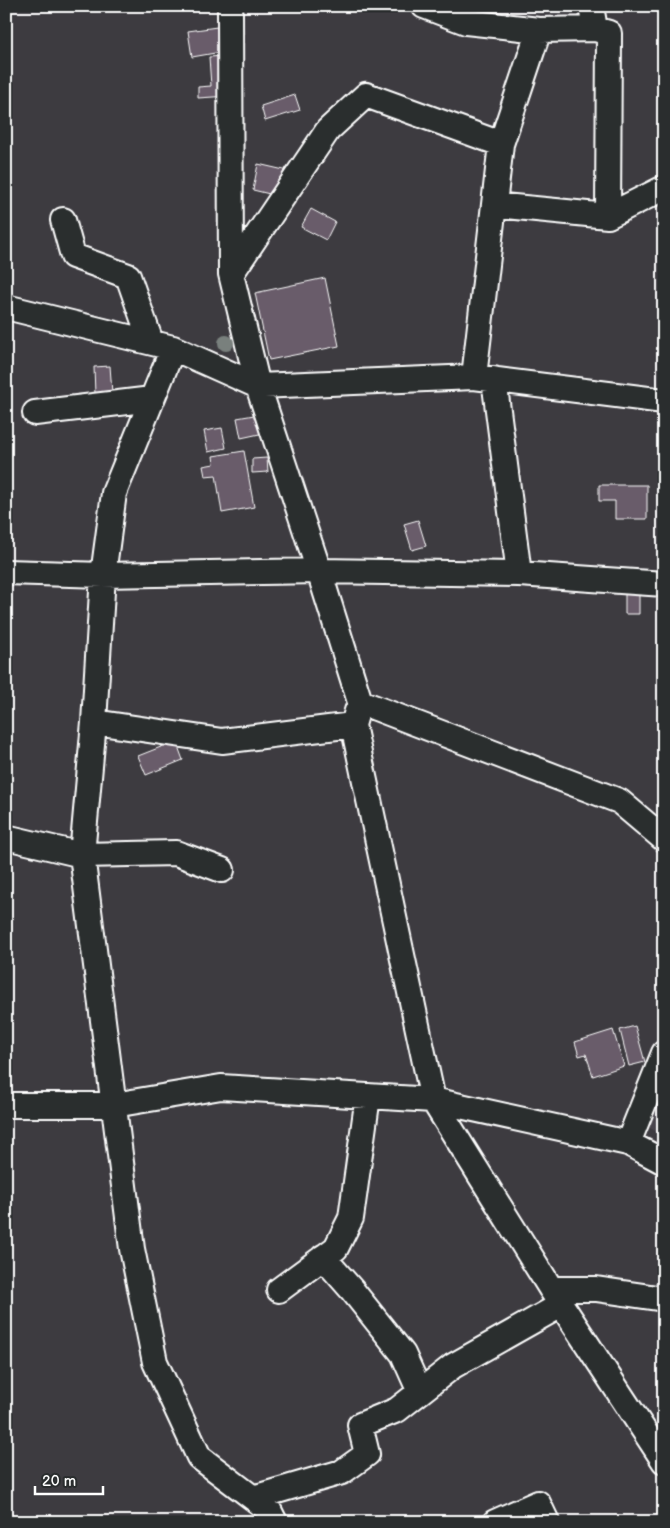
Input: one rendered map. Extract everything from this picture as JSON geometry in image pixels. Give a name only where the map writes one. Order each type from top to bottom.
[{"type":"street","points":[[424,6],[466,22],[539,30],[593,18],[609,33],[608,216]]},
{"type":"street","points":[[233,7],[231,274],[258,386],[360,702],[353,725],[433,1100],[556,1297],[664,1461]]},
{"type":"street","points":[[519,574],[484,378],[494,205],[502,144],[539,30]]},
{"type":"street","points":[[231,274],[328,130],[366,95],[502,144]]},
{"type":"street","points":[[494,205],[608,216],[664,188]]},
{"type":"street","points":[[63,220],[73,256],[128,276],[162,345],[152,399],[114,493],[103,576],[94,722],[82,855],[132,1250],[155,1362],[200,1458],[269,1510],[275,1522]]},
{"type":"street","points":[[6,307],[162,345],[258,386],[484,378],[664,400]]},
{"type":"street","points":[[34,414],[152,399]]},
{"type":"street","points":[[6,572],[103,576],[319,571],[519,574],[664,584]]},
{"type":"street","points":[[360,702],[620,801],[664,838]]},
{"type":"street","points":[[94,722],[222,741],[353,725]]},
{"type":"street","points":[[6,837],[82,855],[176,853],[222,870]]},
{"type":"street","points":[[628,1143],[664,1053]]},
{"type":"street","points":[[6,1105],[114,1105],[221,1087],[433,1100],[628,1143],[664,1162]]},
{"type":"street","points":[[279,1290],[336,1248],[351,1218],[368,1096]]},
{"type":"street","points":[[323,1257],[403,1354],[420,1392]]},
{"type":"street","points":[[253,1498],[342,1472],[367,1454],[360,1425],[397,1410],[453,1366],[556,1297],[596,1289],[664,1299]]},
{"type":"street","points":[[495,1522],[538,1503],[547,1522]]},
{"type":"shaded area","points":[[664,1074],[664,1136],[643,1124]]},
{"type":"building","points":[[217,27],[221,52],[192,57],[188,31]]},
{"type":"building","points":[[225,56],[228,96],[198,98],[198,87],[211,86],[209,57]]},
{"type":"building","points":[[295,95],[300,110],[265,121],[261,106]]},
{"type":"building","points":[[258,164],[284,170],[278,196],[253,190]]},
{"type":"building","points":[[311,209],[335,222],[326,240],[301,227]]},
{"type":"building","points":[[325,278],[339,346],[269,360],[255,293]]},
{"type":"building","points":[[110,366],[112,393],[95,394],[94,367]]},
{"type":"building","points":[[260,414],[264,433],[241,438],[237,418]]},
{"type":"building","points":[[222,428],[226,448],[208,452],[204,431]]},
{"type":"building","points":[[244,451],[254,507],[222,513],[216,475],[205,476],[203,466],[214,464],[213,456]]},
{"type":"building","points":[[267,458],[268,472],[252,473],[252,459]]},
{"type":"building","points":[[599,485],[647,485],[647,519],[615,519],[615,501],[599,501]]},
{"type":"building","points":[[418,520],[426,546],[412,550],[404,524]]},
{"type":"building","points":[[639,586],[639,614],[625,614],[625,587]]},
{"type":"building","points":[[176,741],[183,760],[146,775],[138,756]]},
{"type":"building","points":[[635,1026],[645,1062],[629,1066],[620,1030]]},
{"type":"building","points":[[613,1030],[624,1066],[593,1076],[586,1054],[579,1056],[575,1042]]}]
